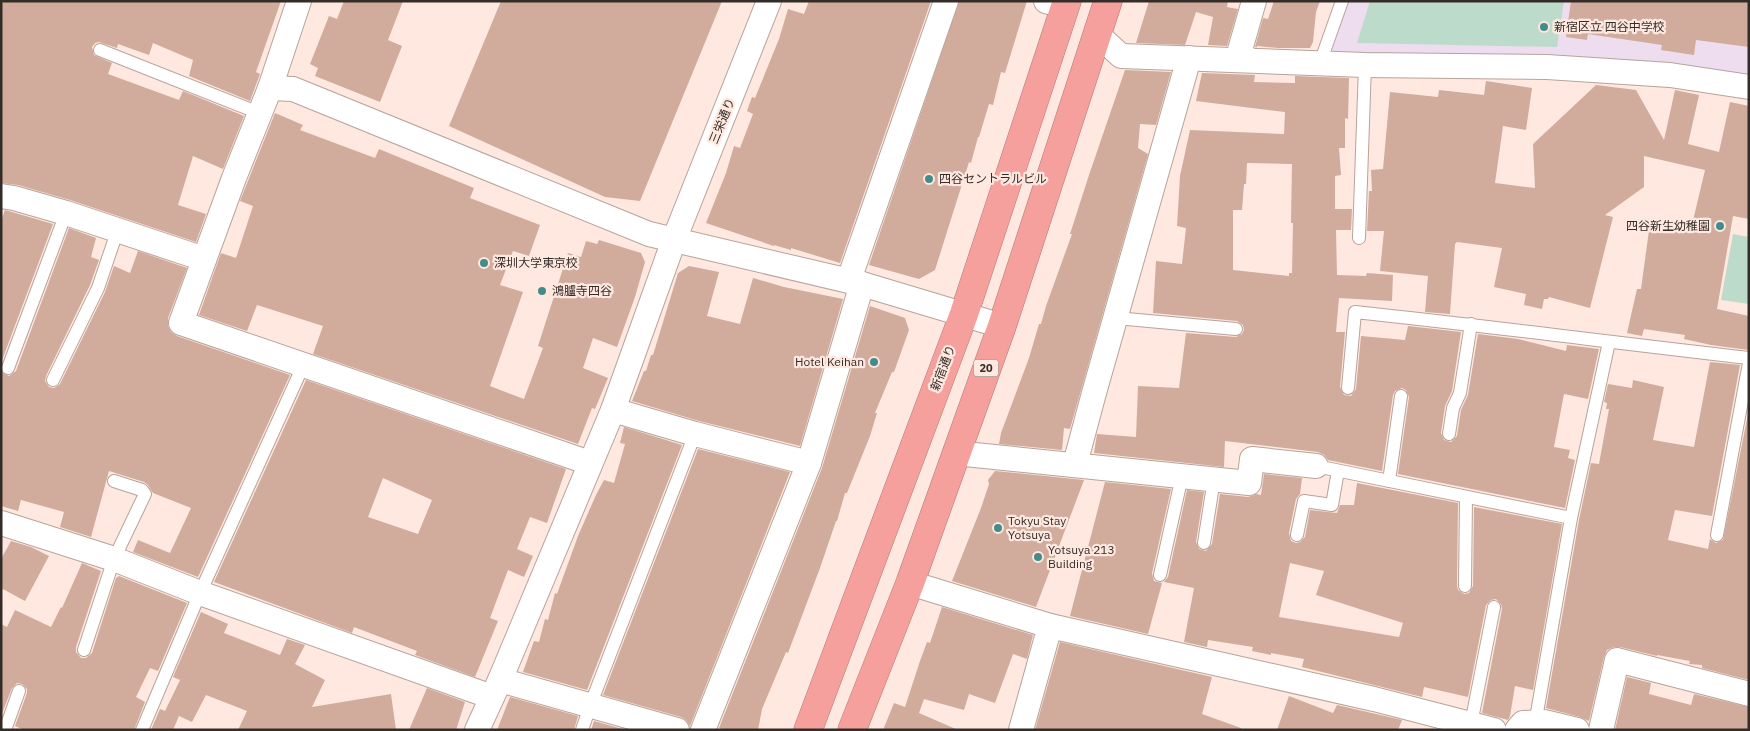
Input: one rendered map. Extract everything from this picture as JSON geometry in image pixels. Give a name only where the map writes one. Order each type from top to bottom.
[{"type":"highway","name":"20","points":[[852,730],[910,583],[1002,326],[1108,1]]},
{"type":"highway","name":"新宿通り","points":[[808,730],[964,314],[1059,3]]},
{"type":"street","points":[[300,1],[270,88],[181,323],[590,463]]},
{"type":"street","name":"三栄通り","points":[[477,730],[613,410],[674,240],[769,1]]},
{"type":"street","points":[[703,730],[809,463],[856,282],[856,261],[946,1]]},
{"type":"street","points":[[1247,60],[1240,50],[1254,1]]},
{"type":"street","points":[[1098,35],[1121,56],[1365,65],[1547,67],[1670,75],[1749,87]]},
{"type":"street","points":[[1076,464],[1094,392],[1189,58]]},
{"type":"street","points":[[270,88],[293,89],[649,234],[856,282],[1002,326]]},
{"type":"street","points":[[1,196],[14,198],[118,229],[204,259]]},
{"type":"street","points":[[613,410],[696,434],[809,463]]},
{"type":"street","points":[[956,453],[1249,483],[1252,459],[1327,469]]},
{"type":"street","points":[[1,523],[114,560],[200,594],[496,689],[590,706],[677,730]]},
{"type":"street","points":[[910,583],[1050,626],[1365,697],[1494,730]]},
{"type":"street","points":[[1021,730],[1050,626]]},
{"type":"street","points":[[1601,730],[1617,660],[1749,694]]},
{"type":"street","points":[[1532,727],[1577,730]]},
{"type":"lane","points":[[1320,63],[1342,1]]},
{"type":"lane","points":[[100,50],[259,113]]},
{"type":"lane","points":[[1359,238],[1365,65]]},
{"type":"lane","points":[[8,368],[66,213]]},
{"type":"lane","points":[[53,380],[98,288],[118,229]]},
{"type":"lane","points":[[1348,388],[1355,312],[1471,324],[1749,358]]},
{"type":"lane","points":[[1116,318],[1236,329]]},
{"type":"lane","points":[[1448,434],[1453,408],[1460,393],[1471,324]]},
{"type":"lane","points":[[1532,727],[1571,518],[1609,342]]},
{"type":"lane","points":[[1717,535],[1749,363]]},
{"type":"lane","points":[[142,730],[200,594],[302,366]]},
{"type":"lane","points":[[1389,481],[1402,396]]},
{"type":"lane","points":[[582,730],[696,434]]},
{"type":"lane","points":[[1297,535],[1304,501],[1332,505],[1327,469],[1571,518]]},
{"type":"lane","points":[[1160,575],[1182,476]]},
{"type":"lane","points":[[1204,543],[1214,479]]},
{"type":"lane","points":[[84,650],[114,560],[145,494],[142,490],[114,482]]},
{"type":"lane","points":[[1465,586],[1466,497]]},
{"type":"lane","points":[[1470,724],[1494,607]]},
{"type":"lane","points":[[4,730],[19,692]]},
{"type":"shaded area","name":"新宿区立 四谷中学校","points":[[1348,1],[1749,1],[1749,77],[1330,53]]},
{"type":"green space","points":[[1370,1],[1564,1],[1557,47],[1357,43]]},
{"type":"green space","points":[[1733,234],[1749,237],[1749,304],[1721,300]]},
{"type":"building","points":[[1,1],[281,1],[256,72],[260,74],[250,101],[189,76],[193,60],[153,43],[149,55],[118,44],[117,48],[99,42],[95,43],[92,47],[94,55],[112,63],[108,74],[179,100],[183,91],[244,116],[223,169],[193,156],[178,205],[206,214],[196,242],[70,200],[18,185],[1,183]]},
{"type":"building","points":[[344,1],[403,1],[388,40],[402,46],[380,102],[315,76],[318,68],[310,64],[329,16],[337,19]]},
{"type":"building","points":[[501,1],[722,1],[640,201],[605,197],[449,126]]},
{"type":"building","points":[[809,1],[931,1],[840,263],[791,248],[791,250],[774,246],[706,223],[726,173],[734,146],[740,148],[753,114],[747,111],[752,97],[755,98],[779,39],[788,9],[804,14]]},
{"type":"building","points":[[959,1],[1027,1],[1005,73],[1001,72],[993,105],[989,104],[971,163],[969,162],[935,270],[919,279],[869,265]]},
{"type":"building","points":[[1149,1],[1228,1],[1227,7],[1238,9],[1227,46],[1208,45],[1213,17],[1196,12],[1185,45],[1136,43]]},
{"type":"building","points":[[1274,1],[1320,1],[1316,12],[1313,42],[1310,48],[1255,47],[1263,18],[1268,19]]},
{"type":"building","points":[[1571,1],[1749,1],[1749,47],[1696,40],[1694,55],[1661,50],[1662,45],[1588,34],[1587,40],[1566,37]]},
{"type":"building","points":[[1125,70],[1171,72],[1156,125],[1140,124],[1138,148],[1148,154],[1070,429],[1064,428],[1062,450],[999,444],[1001,433],[1072,234],[1070,234]]},
{"type":"building","points":[[1202,73],[1255,75],[1254,82],[1295,83],[1295,76],[1349,78],[1348,119],[1345,118],[1345,148],[1339,148],[1341,175],[1335,176],[1335,209],[1352,209],[1351,230],[1336,230],[1337,275],[1366,276],[1367,273],[1393,275],[1392,301],[1339,298],[1336,332],[1345,332],[1340,387],[1344,395],[1351,396],[1356,389],[1361,336],[1405,340],[1408,326],[1461,332],[1452,391],[1445,406],[1441,433],[1444,440],[1451,442],[1457,436],[1461,410],[1468,395],[1478,334],[1518,339],[1566,351],[1567,345],[1599,349],[1588,399],[1564,394],[1554,447],[1570,450],[1568,458],[1575,460],[1565,508],[1398,474],[1409,397],[1406,390],[1402,388],[1395,391],[1393,395],[1382,471],[1328,460],[1318,452],[1225,441],[1224,467],[1094,453],[1097,434],[1136,437],[1138,386],[1179,388],[1186,333],[1236,337],[1242,334],[1244,330],[1243,325],[1237,321],[1153,313],[1156,261],[1182,264],[1186,228],[1177,226],[1180,176],[1190,130],[1284,134],[1285,112],[1196,101]],"holes":[[[1247,163],[1292,164],[1292,273],[1289,273],[1289,276],[1233,270],[1233,210],[1242,210]]]},
{"type":"building","points":[[1486,81],[1532,88],[1526,130],[1503,126],[1495,183],[1535,188],[1533,144],[1596,85],[1636,90],[1664,140],[1675,90],[1699,95],[1688,144],[1719,152],[1730,102],[1749,106],[1749,219],[1733,216],[1717,309],[1749,316],[1749,350],[1711,345],[1684,339],[1685,335],[1644,329],[1642,336],[1627,333],[1637,289],[1641,289],[1650,223],[1691,229],[1705,170],[1644,156],[1644,187],[1605,215],[1613,217],[1590,308],[1549,297],[1544,299],[1542,309],[1524,305],[1526,294],[1494,287],[1502,248],[1457,242],[1455,244],[1450,314],[1425,312],[1428,276],[1380,271],[1384,231],[1367,231],[1369,191],[1372,191],[1371,170],[1383,169],[1390,92],[1438,97],[1439,90],[1484,95]]},
{"type":"building","points":[[275,113],[303,125],[300,130],[375,158],[379,149],[474,188],[470,198],[540,225],[529,256],[513,251],[500,285],[523,292],[490,386],[524,399],[543,348],[538,346],[568,253],[581,257],[586,241],[597,244],[599,240],[641,253],[645,262],[617,347],[593,338],[583,368],[608,378],[595,409],[592,408],[578,444],[313,354],[323,326],[257,305],[247,331],[199,315],[221,253],[236,258],[253,206],[240,201]]},
{"type":"building","points":[[5,210],[53,224],[1,363],[1,221]]},
{"type":"building","points":[[69,228],[96,238],[91,257],[99,260],[90,285],[46,376],[45,381],[49,387],[54,388],[60,384],[105,292],[114,266],[130,273],[138,251],[187,268],[168,318],[168,326],[171,332],[177,336],[290,375],[198,577],[133,552],[138,540],[170,553],[191,508],[153,493],[144,482],[109,471],[91,537],[60,527],[64,512],[21,500],[18,511],[1,506],[1,372],[9,376],[16,371]]},
{"type":"building","points":[[689,266],[719,272],[707,316],[740,324],[753,278],[784,287],[843,299],[800,446],[699,421],[632,401],[651,355],[653,355],[678,273]]},
{"type":"building","points":[[870,306],[905,318],[909,330],[894,372],[892,372],[875,413],[877,413],[870,436],[847,493],[845,493],[837,521],[788,653],[786,652],[762,709],[758,730],[724,730],[719,728],[822,468]]},
{"type":"building","points":[[1710,362],[1740,365],[1712,516],[1675,510],[1668,540],[1708,549],[1710,539],[1716,543],[1723,540],[1749,409],[1749,680],[1702,668],[1702,665],[1689,664],[1690,661],[1614,647],[1607,650],[1604,657],[1589,721],[1546,708],[1579,520],[1591,463],[1599,464],[1609,409],[1606,409],[1607,403],[1604,402],[1608,384],[1632,388],[1633,380],[1664,387],[1653,440],[1694,447]]},
{"type":"building","points":[[306,380],[566,469],[547,523],[530,517],[517,549],[533,556],[524,577],[508,570],[490,618],[498,621],[475,677],[415,655],[417,651],[354,627],[352,633],[214,582]],"holes":[[[383,478],[432,500],[418,534],[368,517]]]},
{"type":"building","points":[[624,427],[682,445],[587,690],[523,672],[534,641],[539,642],[545,619],[548,620],[555,593],[557,594],[578,536],[596,495],[604,480],[614,483],[625,444],[620,443]]},
{"type":"building","points":[[698,449],[790,472],[690,726],[681,717],[603,695]]},
{"type":"building","points":[[995,471],[1084,480],[1036,607],[952,581],[981,508],[989,484],[988,480]]},
{"type":"building","points":[[1264,474],[1302,478],[1300,494],[1296,499],[1289,533],[1291,541],[1296,543],[1305,537],[1310,510],[1337,513],[1340,505],[1354,505],[1357,483],[1458,503],[1457,586],[1458,590],[1464,594],[1469,593],[1473,586],[1474,507],[1562,524],[1533,690],[1515,686],[1508,720],[1482,713],[1502,609],[1501,604],[1496,599],[1491,600],[1486,605],[1468,697],[1424,687],[1422,697],[1302,667],[1304,659],[1252,651],[1253,647],[1208,640],[1207,647],[1184,642],[1194,588],[1164,582],[1168,577],[1187,490],[1204,492],[1196,542],[1199,549],[1206,551],[1212,544],[1220,494],[1248,497],[1256,494],[1261,495]],"holes":[[[1290,563],[1324,571],[1316,595],[1403,623],[1399,637],[1279,617]]]},
{"type":"building","points":[[1105,482],[1171,489],[1152,573],[1154,581],[1162,583],[1148,634],[1070,616]]},
{"type":"building","points":[[11,541],[31,547],[49,556],[25,601],[1,588],[1,559]]},
{"type":"building","points":[[82,563],[101,571],[76,647],[76,652],[81,658],[86,658],[92,653],[116,578],[119,576],[187,603],[158,671],[150,668],[136,697],[145,702],[134,730],[24,730],[15,726],[27,693],[27,689],[22,684],[17,683],[12,688],[1,716],[1,624],[7,627],[15,610],[51,627],[62,608]]},
{"type":"building","points":[[942,607],[1033,635],[1027,659],[1013,654],[995,703],[969,694],[964,710],[924,699],[919,713],[958,730],[883,730],[894,703],[905,707],[927,642],[930,643]]},
{"type":"building","points":[[201,612],[228,624],[224,633],[280,655],[287,639],[305,645],[295,664],[325,680],[312,707],[391,694],[396,730],[238,730],[247,711],[206,695],[192,722],[179,716],[173,730],[151,730],[160,709],[165,711],[180,680],[173,677]]},
{"type":"building","points":[[1060,642],[1212,677],[1202,714],[1241,728],[1241,730],[1035,730]]},
{"type":"building","points":[[1627,677],[1651,683],[1649,694],[1691,705],[1694,694],[1749,707],[1749,730],[1615,730]]},
{"type":"building","points":[[427,688],[465,702],[456,730],[409,730]]},
{"type":"building","points":[[1289,696],[1333,713],[1337,705],[1402,720],[1398,730],[1277,730]]},
{"type":"building","points":[[510,697],[578,716],[574,730],[497,730]]},
{"type":"building","points":[[594,721],[626,730],[591,730]]},
{"type":"place","name":"新宿区立 四谷中学校","points":[[1544,27]]},
{"type":"place","name":"四谷セントラルビル","points":[[929,179]]},
{"type":"place","name":"四谷新生幼稚園","points":[[1720,226]]},
{"type":"place","name":"深圳大学東京校","points":[[484,263]]},
{"type":"place","name":"鴻臚寺四谷","points":[[542,291]]},
{"type":"place","name":"Hotel Keihan","points":[[874,362]]},
{"type":"place","name":"Tokyu Stay Yotsuya","points":[[998,528]]},
{"type":"place","name":"Yotsuya 213 Building","points":[[1038,557]]}]
